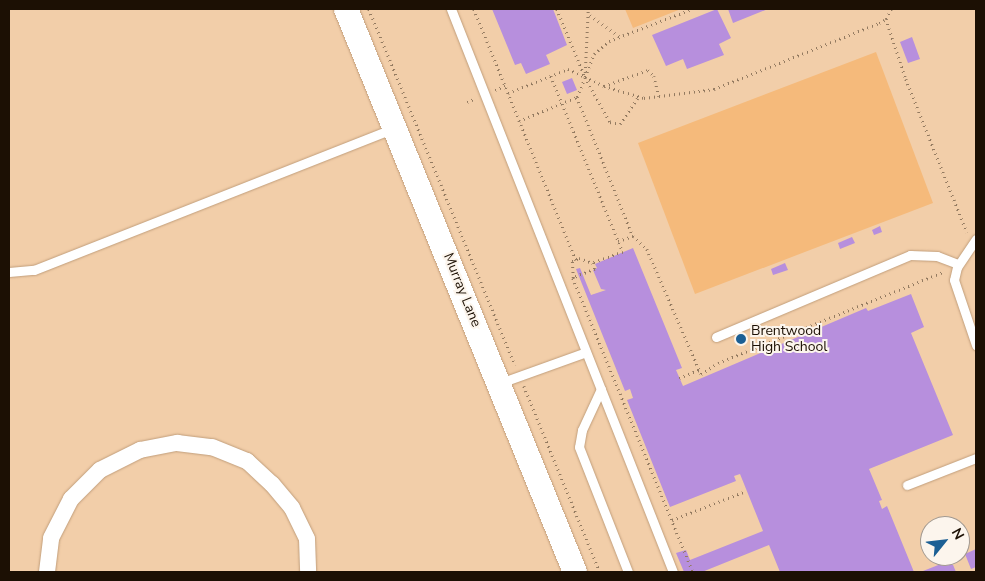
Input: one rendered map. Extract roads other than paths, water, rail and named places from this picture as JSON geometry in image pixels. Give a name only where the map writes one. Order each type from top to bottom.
[{"type":"main road","name":"Murray Lane","points":[[346,9],[395,128],[510,380],[575,572]]},
{"type":"street","points":[[46,572],[51,538],[71,499],[100,470],[140,450],[177,443],[212,447],[248,461],[272,484],[292,508],[308,539],[308,572]]},
{"type":"lane","points":[[451,9],[673,572]]},
{"type":"lane","points":[[9,272],[34,270],[395,128]]},
{"type":"lane","points":[[972,237],[958,264],[955,288],[976,344]]},
{"type":"lane","points":[[716,337],[910,255],[937,256],[958,264]]},
{"type":"lane","points":[[510,380],[586,352]]},
{"type":"lane","points":[[601,389],[582,430],[579,447],[628,572]]},
{"type":"lane","points":[[908,485],[976,458]]},
{"type":"place","name":"Brentwood High School","points":[[741,339]]}]
